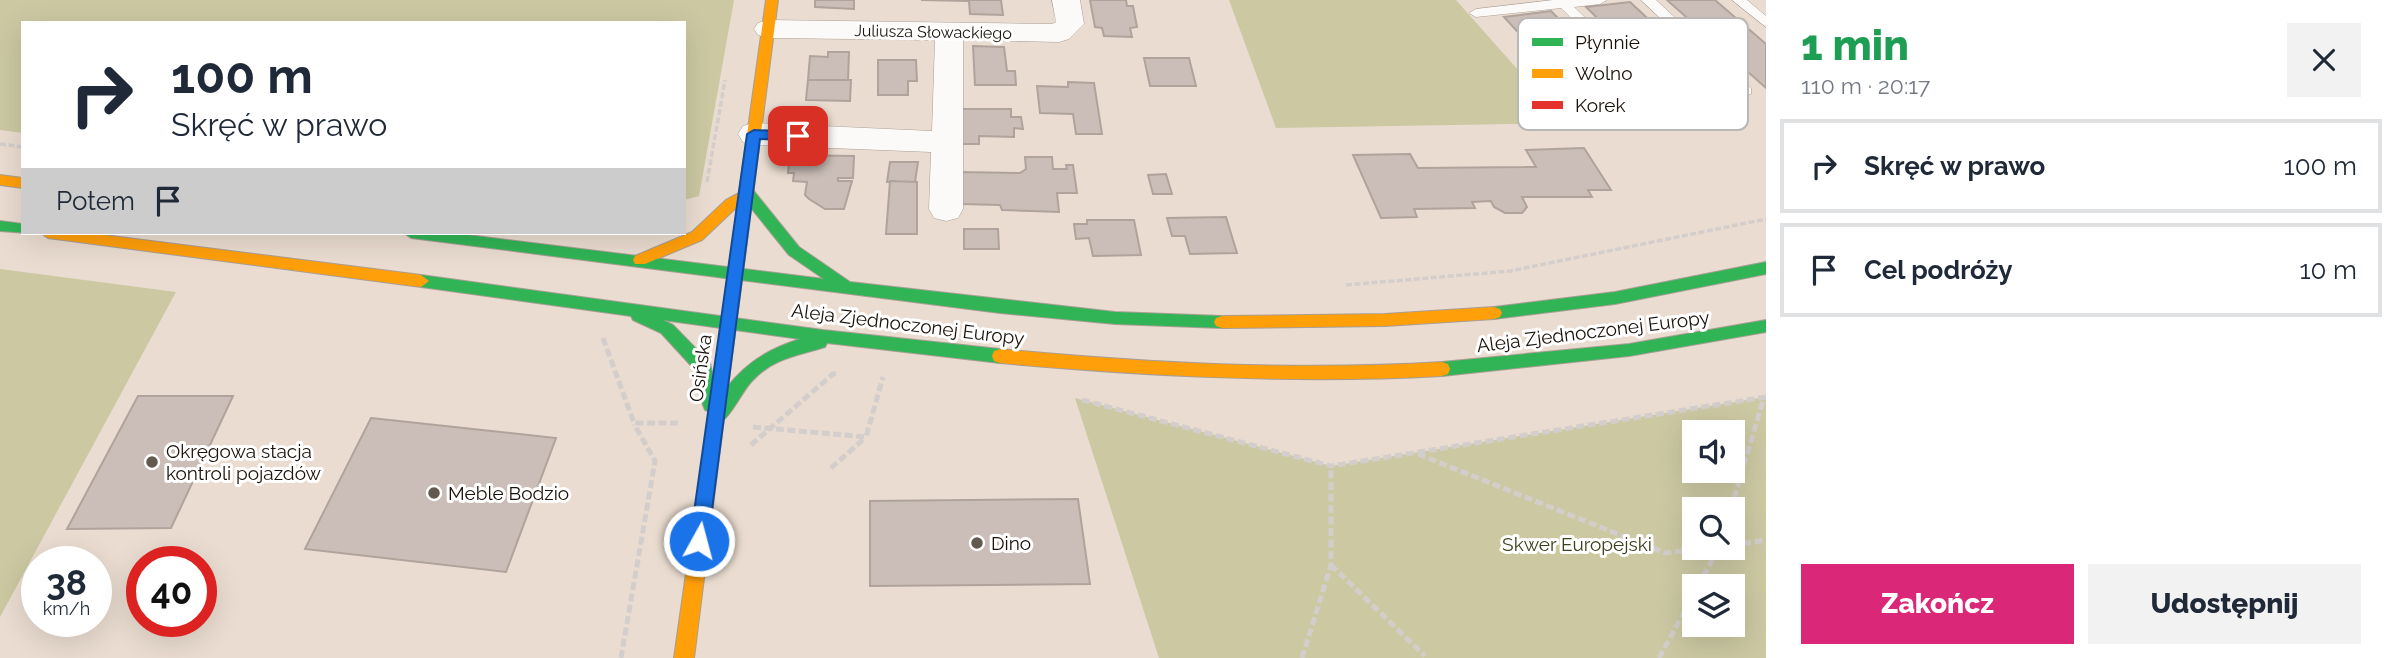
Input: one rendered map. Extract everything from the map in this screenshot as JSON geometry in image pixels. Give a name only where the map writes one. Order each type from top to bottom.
[{"type":"main road","name":"Osińska","points":[[684,658],[772,0]]},
{"type":"main road","points":[[0,180],[21,183]]},
{"type":"main road","points":[[638,261],[696,236],[731,204],[748,194],[793,251],[847,287]]},
{"type":"main road","points":[[0,226],[21,229]]},
{"type":"main road","name":"Aleja Zjednoczonej Europy","points":[[63,235],[1016,359],[1188,371],[1340,372],[1469,368],[1585,357],[1766,326]]},
{"type":"main road","name":"Aleja Zjednoczonej Europy","points":[[427,235],[989,304],[1151,320],[1407,319],[1528,310],[1648,292],[1766,268]]},
{"type":"main road","points":[[622,308],[667,328],[704,368],[714,423]]},
{"type":"main road","points":[[714,423],[734,386],[765,357],[794,344],[854,339]]},
{"type":"street","name":"Juliusza Słowackiego","points":[[768,29],[1059,33],[1070,24],[1066,0]]},
{"type":"street","points":[[946,209],[949,32]]},
{"type":"street","points":[[754,134],[947,142]]},
{"type":"lane","points":[[1476,13],[1600,0]]},
{"type":"lane","points":[[1648,0],[1667,18]]},
{"type":"lane","points":[[1740,0],[1766,23]]},
{"type":"lane","points":[[1562,2],[1578,18]]},
{"type":"path","points":[[705,192],[727,68]]},
{"type":"path","points":[[0,144],[21,146]]},
{"type":"path","points":[[1344,285],[1510,271],[1766,219]]},
{"type":"path","points":[[601,330],[634,423],[655,461],[621,658]]},
{"type":"path","points":[[749,457],[751,444],[833,374],[848,371]]},
{"type":"path","points":[[831,468],[866,437],[884,375],[872,373]]},
{"type":"path","points":[[1075,397],[1331,466],[1765,397],[1735,497]]},
{"type":"path","points":[[634,423],[714,423],[866,437]]},
{"type":"path","points":[[1416,453],[1665,553],[1682,551]]},
{"type":"path","points":[[1302,658],[1331,565],[1331,466]]},
{"type":"path","points":[[1745,543],[1766,540]]},
{"type":"path","points":[[1331,565],[1425,656]]},
{"type":"path","points":[[1659,658],[1682,616]]},
{"type":"green space","points":[[0,0],[734,0],[699,196],[686,199],[686,21],[21,21],[21,133],[0,130]]},
{"type":"green space","points":[[1229,0],[1456,0],[1518,70],[1518,124],[1276,128]]},
{"type":"green space","points":[[0,269],[176,292],[38,546],[21,546],[21,578],[0,617]]},
{"type":"green space","name":"Skwer Europejski","points":[[1766,397],[1766,658],[1159,658],[1075,398],[1331,466]]},
{"type":"building","points":[[815,0],[854,0],[854,9],[815,7]]},
{"type":"building","points":[[921,0],[1001,0],[1003,15],[970,14],[969,1]]},
{"type":"building","points":[[1090,0],[1126,0],[1127,6],[1133,6],[1137,27],[1130,28],[1132,37],[1104,36],[1102,28],[1095,27]]},
{"type":"building","points":[[1667,0],[1715,0],[1736,18],[1687,18]]},
{"type":"building","points":[[1630,2],[1647,18],[1597,18],[1586,7]]},
{"type":"building","points":[[1551,11],[1558,18],[1518,18],[1518,32],[1504,17]]},
{"type":"building","points":[[1748,28],[1766,44],[1766,88],[1748,72]]},
{"type":"building","points":[[973,46],[1004,47],[1007,71],[1015,71],[1016,85],[975,85]]},
{"type":"building","points":[[828,52],[849,52],[848,81],[808,80],[810,56],[828,57]]},
{"type":"building","points":[[1144,58],[1189,58],[1196,86],[1150,86]]},
{"type":"building","points":[[878,60],[916,60],[917,81],[908,81],[908,95],[878,95]]},
{"type":"building","points":[[808,80],[851,80],[850,101],[806,100]]},
{"type":"building","points":[[1068,82],[1094,83],[1102,134],[1076,134],[1073,114],[1040,113],[1037,86],[1068,87]]},
{"type":"building","points":[[956,109],[1011,109],[1011,117],[1021,117],[1023,129],[1014,128],[1014,137],[979,136],[979,144],[957,144]]},
{"type":"building","points":[[1584,148],[1611,190],[1588,190],[1592,197],[1522,197],[1527,207],[1522,213],[1505,213],[1494,207],[1491,201],[1472,202],[1475,208],[1414,209],[1417,217],[1381,218],[1353,155],[1410,154],[1418,168],[1536,167],[1526,150]]},
{"type":"building","points":[[790,155],[854,156],[853,178],[838,178],[838,181],[852,181],[844,209],[825,209],[805,195],[807,182],[793,181],[794,173],[788,173]]},
{"type":"building","points":[[1025,157],[1052,157],[1053,169],[1067,169],[1066,165],[1073,165],[1077,193],[1057,193],[1059,212],[1002,210],[1000,205],[962,204],[960,172],[1020,173],[1026,169]]},
{"type":"building","points":[[890,162],[918,162],[915,182],[887,182]]},
{"type":"building","points":[[1166,174],[1172,194],[1153,194],[1148,175]]},
{"type":"building","points":[[890,181],[917,182],[917,234],[886,234]]},
{"type":"building","points":[[1226,217],[1237,253],[1190,254],[1185,236],[1172,236],[1167,218]]},
{"type":"building","points":[[1087,220],[1134,220],[1141,255],[1093,256],[1089,238],[1076,239],[1074,224],[1087,224]]},
{"type":"building","points":[[964,229],[998,229],[999,249],[964,249]]},
{"type":"building","name":"Okręgowa stacja kontroli pojazdów","points":[[138,396],[233,396],[171,528],[67,529]]},
{"type":"building","name":"Meble Bodzio","points":[[371,418],[556,438],[506,572],[305,549]]},
{"type":"building","name":"Dino","points":[[1078,499],[1090,584],[870,586],[870,501]]},
{"type":"traffic: fast","points":[[748,194],[794,251],[843,284]]},
{"type":"traffic: fast","points":[[0,226],[21,229]]},
{"type":"traffic: fast","points":[[427,235],[1000,307],[1115,318],[1222,322]]},
{"type":"traffic: fast","points":[[1494,313],[1615,298],[1766,268]]},
{"type":"traffic: fast","points":[[421,281],[823,336],[1000,356]]},
{"type":"traffic: fast","points":[[639,316],[667,329],[704,368],[711,405]]},
{"type":"traffic: fast","points":[[1442,369],[1629,350],[1766,326]]},
{"type":"traffic: fast","points":[[718,415],[737,386],[759,365],[785,350],[819,342]]},
{"type":"traffic: slow","points":[[739,249],[772,0]]},
{"type":"traffic: slow","points":[[0,180],[21,183]]},
{"type":"traffic: slow","points":[[640,260],[697,236],[731,204],[748,194]]},
{"type":"traffic: slow","points":[[64,235],[421,281]]},
{"type":"traffic: slow","points":[[1222,322],[1385,320],[1494,313]]},
{"type":"traffic: slow","points":[[1000,356],[1221,372],[1331,374],[1442,369]]},
{"type":"traffic: slow","points":[[684,658],[715,426]]},
{"type":"traffic: jam","points":[[715,426],[739,249]]},
{"type":"place","name":"Okręgowa stacja kontroli pojazdów","points":[[152,462]]},
{"type":"place","name":"Meble Bodzio","points":[[434,493]]},
{"type":"place","name":"Dino","points":[[977,543]]},
{"type":"route","points":[[699,541],[754,134],[798,136]]}]
